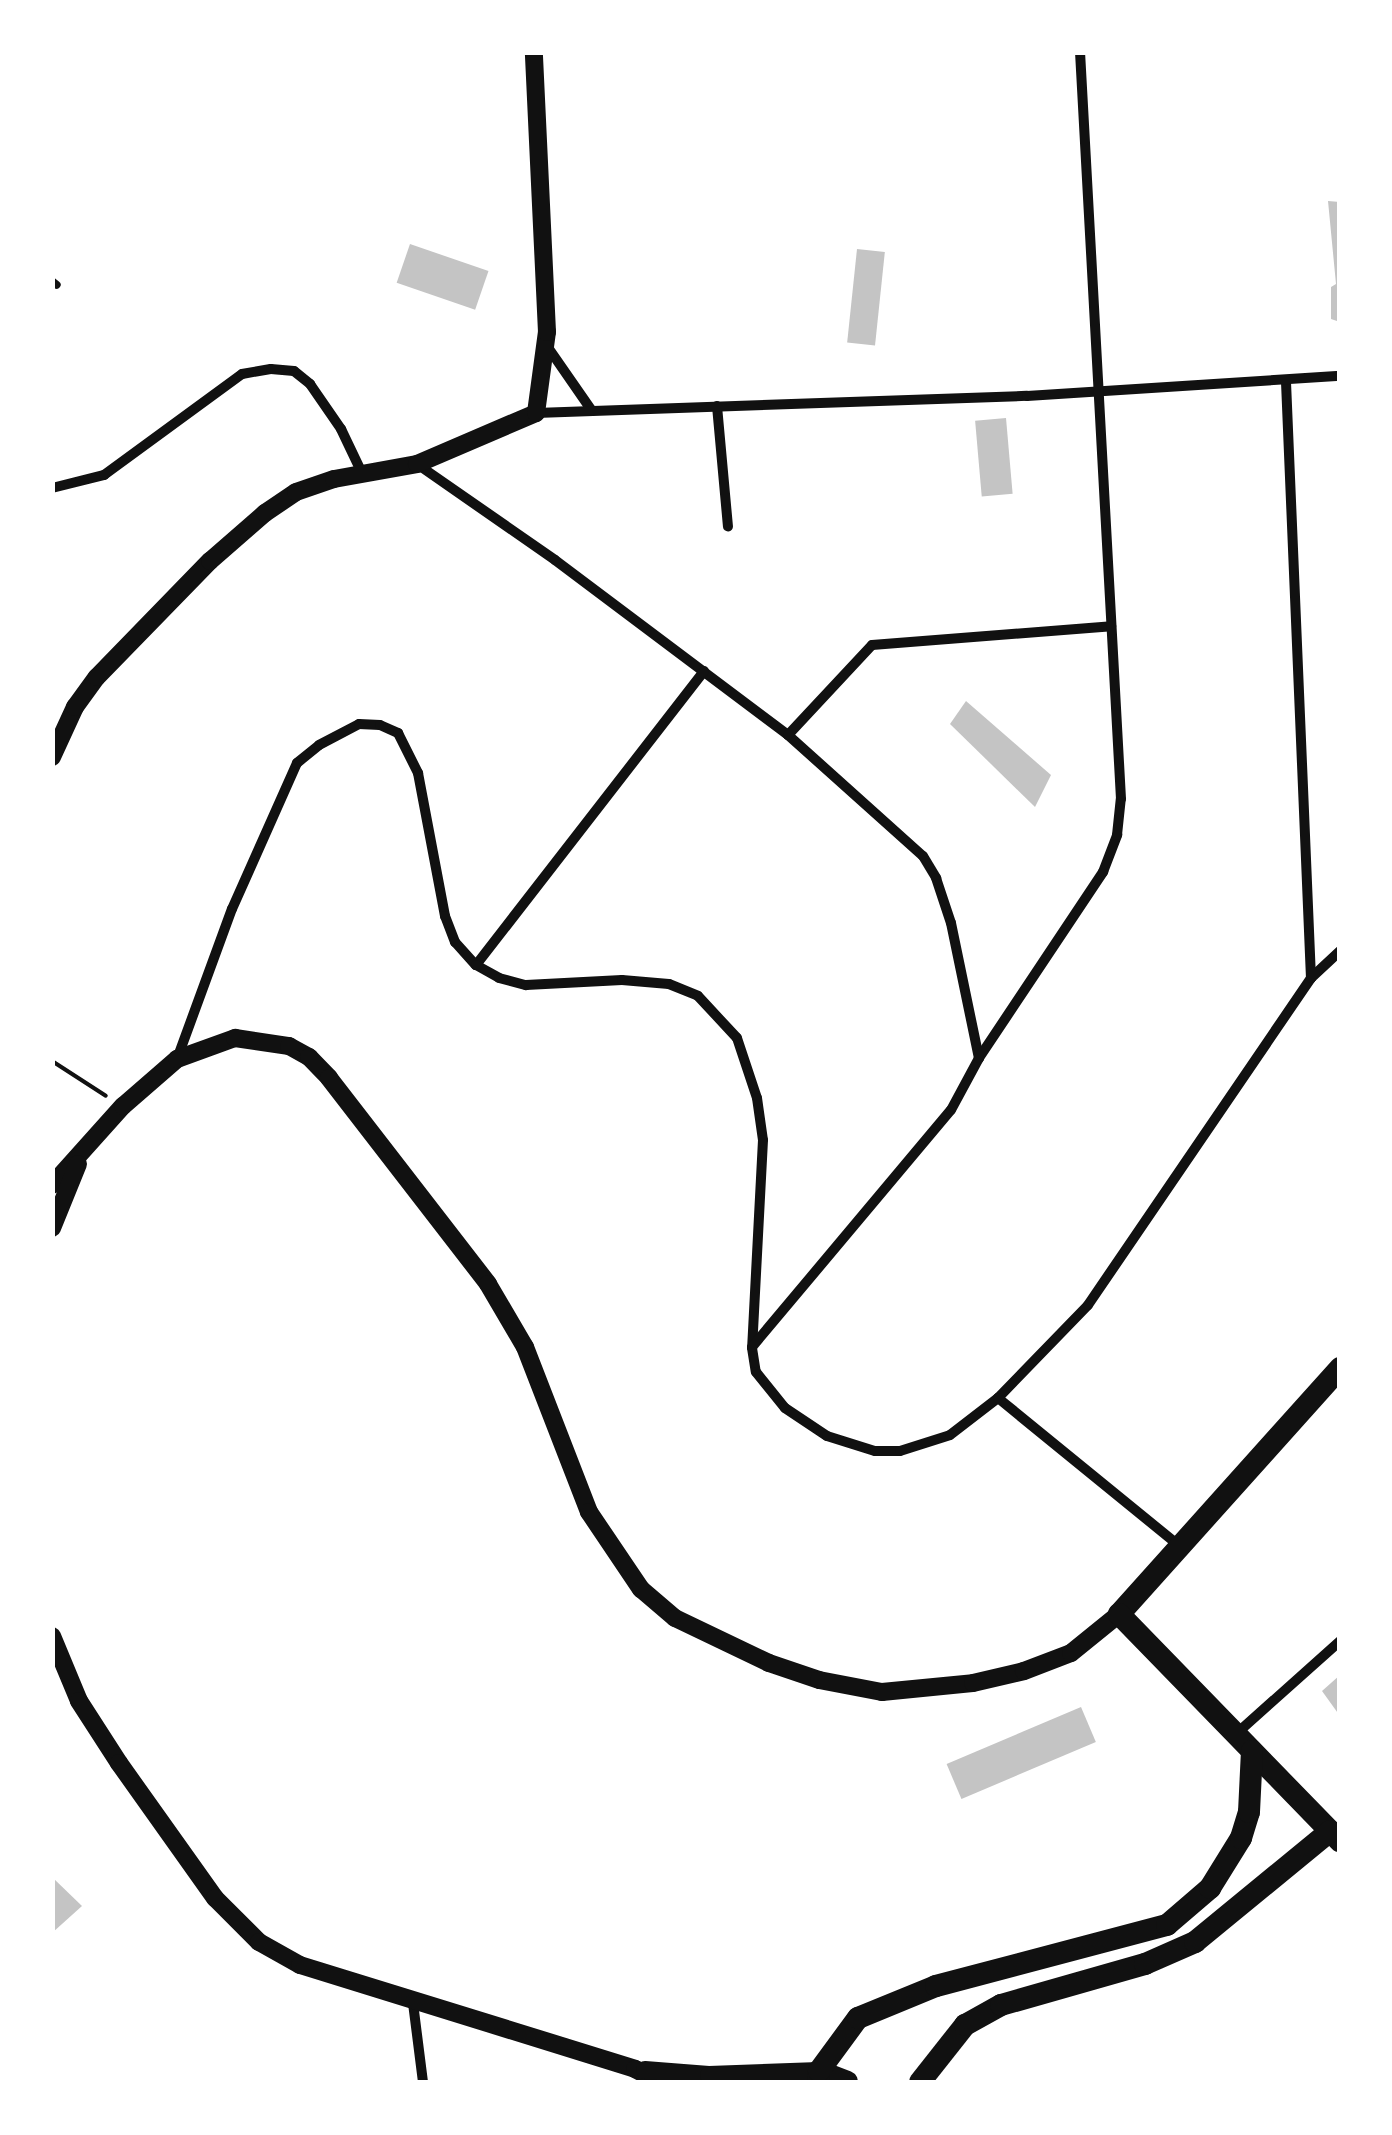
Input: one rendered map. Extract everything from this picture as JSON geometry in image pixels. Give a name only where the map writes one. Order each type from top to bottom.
[{"type":"main road","points":[[920,2082],[965,2025],[1001,2005],[1145,1964],[1195,1942],[1335,1836],[1120,1614],[1340,1368]]},
{"type":"main road","points":[[848,2082],[819,2077],[858,2018],[909,1996],[1166,1924],[1210,1888],[1241,1838],[1249,1812],[1244,1743]]},
{"type":"street","points":[[534,52],[548,346],[536,413]]},
{"type":"street","points":[[752,1348],[950,1110],[979,1058],[1104,872],[1117,835],[1121,799],[1080,52]]},
{"type":"street","points":[[548,346],[592,411]]},
{"type":"street","points":[[52,488],[104,475],[242,374],[272,369],[294,371],[310,384],[341,428],[362,472]]},
{"type":"street","points":[[52,757],[75,707],[97,677],[230,542],[296,492],[362,472],[417,464],[536,413],[1098,393],[1340,376]]},
{"type":"street","points":[[1286,382],[1311,978]]},
{"type":"street","points":[[717,406],[728,526]]},
{"type":"street","points":[[417,464],[788,736],[923,856],[936,878],[951,923],[979,1058]]},
{"type":"street","points":[[788,736],[872,645],[1111,626]]},
{"type":"street","points":[[476,965],[704,671]]},
{"type":"street","points":[[177,1058],[232,909],[298,763],[319,744],[359,724],[380,725],[398,733],[410,749],[445,916],[455,942],[476,965],[499,978],[526,985],[622,980],[669,984],[698,996],[737,1038],[758,1098],[763,1140],[752,1348],[756,1372],[785,1408],[827,1436],[875,1451],[900,1450],[950,1435],[998,1398],[1088,1304],[1311,978],[1340,951]]},
{"type":"street","points":[[52,1185],[80,1159],[123,1106],[177,1058],[235,1038],[264,1040],[310,1058],[488,1284],[525,1347],[589,1512],[642,1589],[675,1618],[768,1664],[819,1680],[882,1692],[974,1683],[1024,1671],[1071,1653],[1120,1614]]},
{"type":"street","points":[[52,1228],[80,1159]]},
{"type":"street","points":[[998,1398],[1182,1548]]},
{"type":"street","points":[[52,1636],[78,1701],[238,1925],[300,1965],[635,2069],[660,2082]]},
{"type":"street","points":[[1244,1743],[1340,1641]]},
{"type":"street","points":[[413,2003],[423,2082]]},
{"type":"street","points":[[635,2069],[819,2077]]},
{"type":"path","points":[[52,1061],[123,1106]]},
{"type":"building","points":[[1328,201],[1340,202],[1340,322],[1331,319],[1331,287],[1336,284]]},
{"type":"building","points":[[410,244],[488,271],[475,310],[397,283]]},
{"type":"building","points":[[857,249],[885,252],[875,345],[847,342]]},
{"type":"building","points":[[1006,418],[1013,494],[982,496],[975,421]]},
{"type":"building","points":[[966,701],[1051,775],[1035,807],[950,724]]},
{"type":"building","points":[[1340,1675],[1340,1716],[1322,1691]]},
{"type":"building","points":[[1081,1707],[1096,1742],[961,1799],[947,1764]]},
{"type":"building","points":[[52,1877],[82,1906],[52,1933]]}]
